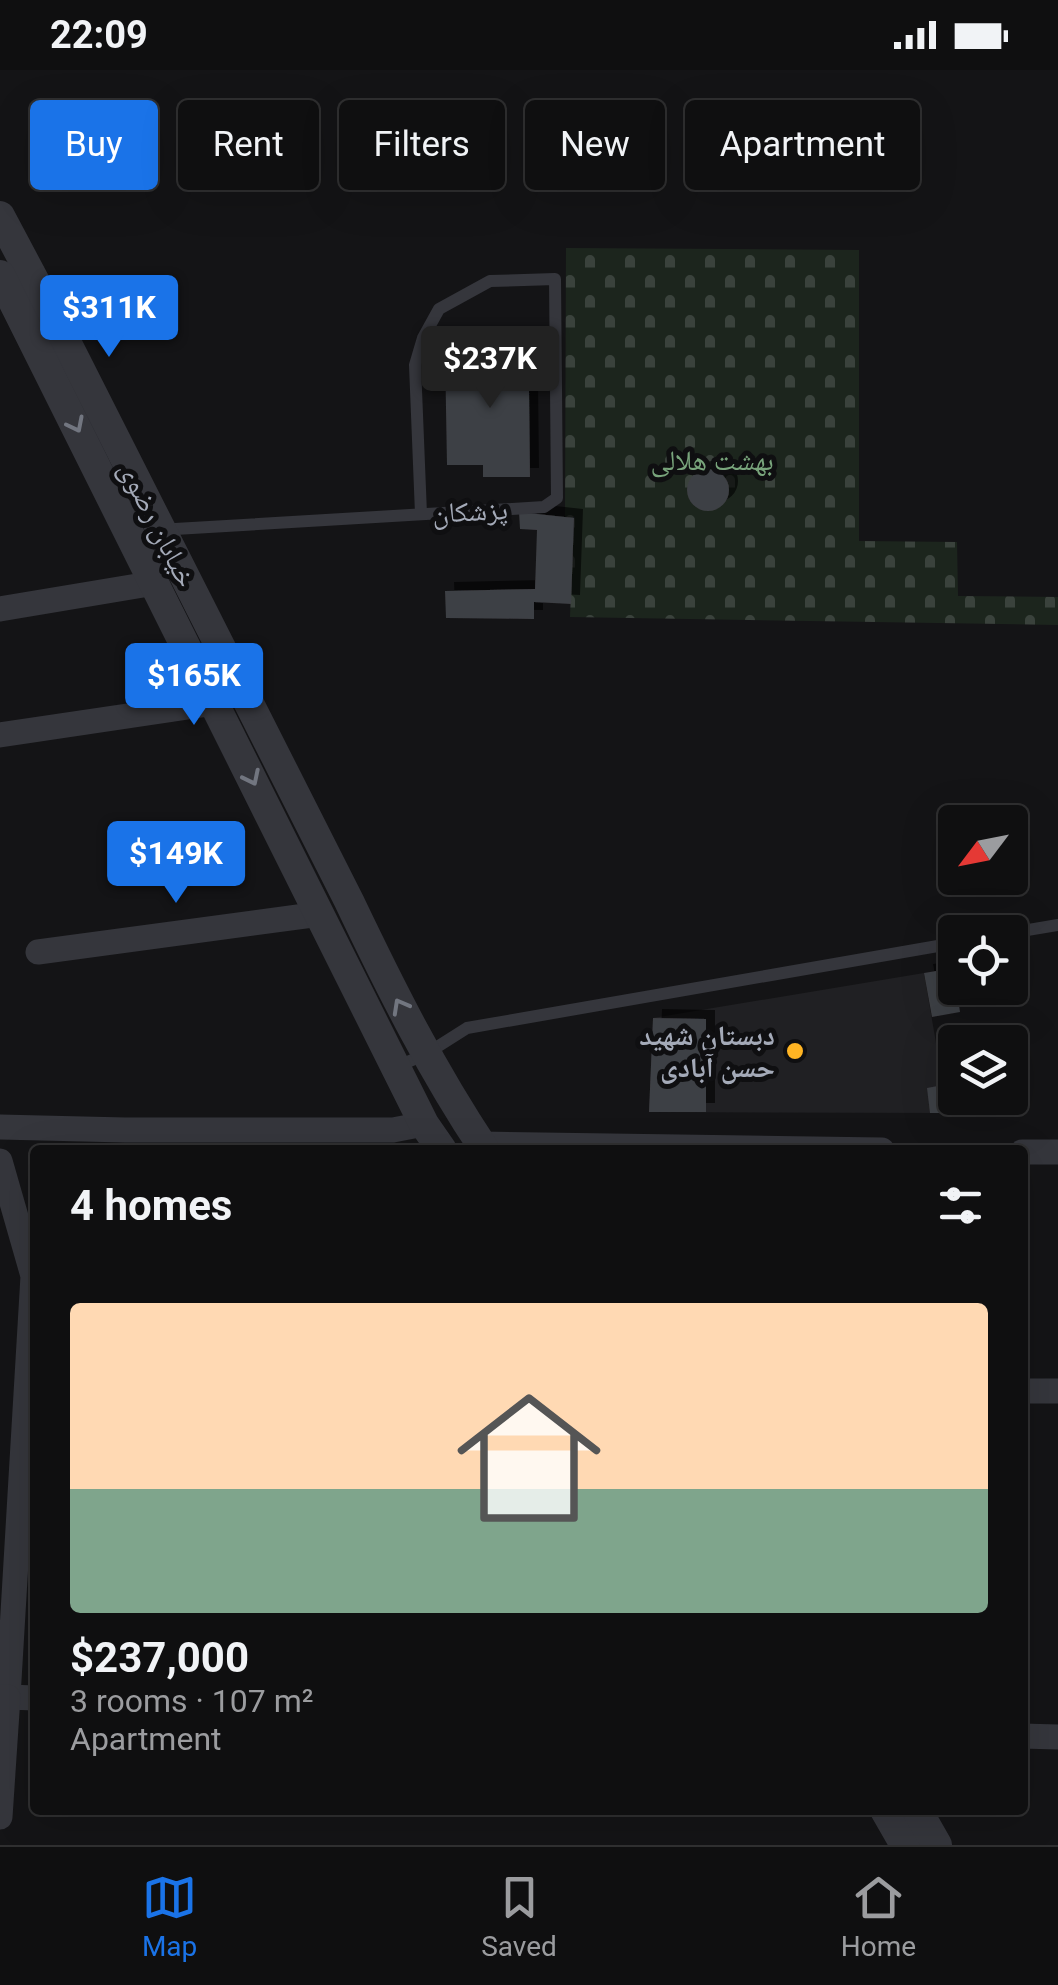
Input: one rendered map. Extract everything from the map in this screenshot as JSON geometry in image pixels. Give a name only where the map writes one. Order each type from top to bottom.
[{"type":"street","name":"خیابان رضوی","points":[[0,216],[350,901],[391,990],[450,1097],[482,1145]]},
{"type":"street","name":"خیابان رضوی","points":[[0,275],[424,1124],[439,1145]]},
{"type":"street","points":[[0,610],[156,582]]},
{"type":"street","points":[[0,734],[215,703]]},
{"type":"street","points":[[38,952],[320,914]]},
{"type":"street","points":[[0,1127],[393,1130],[424,1124]]},
{"type":"street","points":[[1028,1152],[1058,1152]]},
{"type":"street","points":[[0,1161],[30,1266]]},
{"type":"street","points":[[0,1817],[4,1697],[30,1320]]},
{"type":"street","points":[[1028,1391],[1058,1391]]},
{"type":"street","points":[[4,1697],[30,1698]]},
{"type":"street","points":[[1028,1736],[1058,1736]]},
{"type":"street","points":[[888,1815],[904,1845]]},
{"type":"street","points":[[921,1815],[938,1845]]},
{"type":"lane","name":"پزشکان","points":[[162,532],[175,528],[421,514],[544,506],[557,498],[555,280],[490,280],[439,309],[423,338],[415,365],[421,514]]},
{"type":"lane","points":[[1028,930],[1058,925]]},
{"type":"lane","points":[[396,1066],[426,1054],[468,1028],[938,946]]},
{"type":"shaded area","name":"دبستان شهید حسن آبادی","points":[[924,973],[938,1055],[938,1113],[649,1112],[653,1018]]},
{"type":"green space","name":"بهشت هلالی","points":[[566,248],[859,250],[859,541],[957,542],[958,596],[1058,597],[1058,625],[570,617],[574,519],[565,517]]},
{"type":"building","points":[[535,351],[535,389],[529,389],[530,477],[483,477],[483,465],[447,465],[445,352]]},
{"type":"building","points":[[708,469],[723,475],[729,490],[723,505],[708,511],[693,505],[687,490],[693,475]]},
{"type":"building","points":[[519,512],[574,518],[571,604],[534,602],[534,619],[446,618],[445,591],[535,589],[537,530],[520,529]]},
{"type":"building","points":[[938,971],[938,1005],[959,1005],[960,1012],[932,1017],[924,973]]},
{"type":"building","points":[[653,1018],[706,1019],[706,1112],[649,1112]]},
{"type":"building","points":[[938,1086],[938,1113],[930,1113],[927,1088]]},
{"type":"place","name":"دبستان شهید حسن آبادی","points":[[795,1051]]}]
